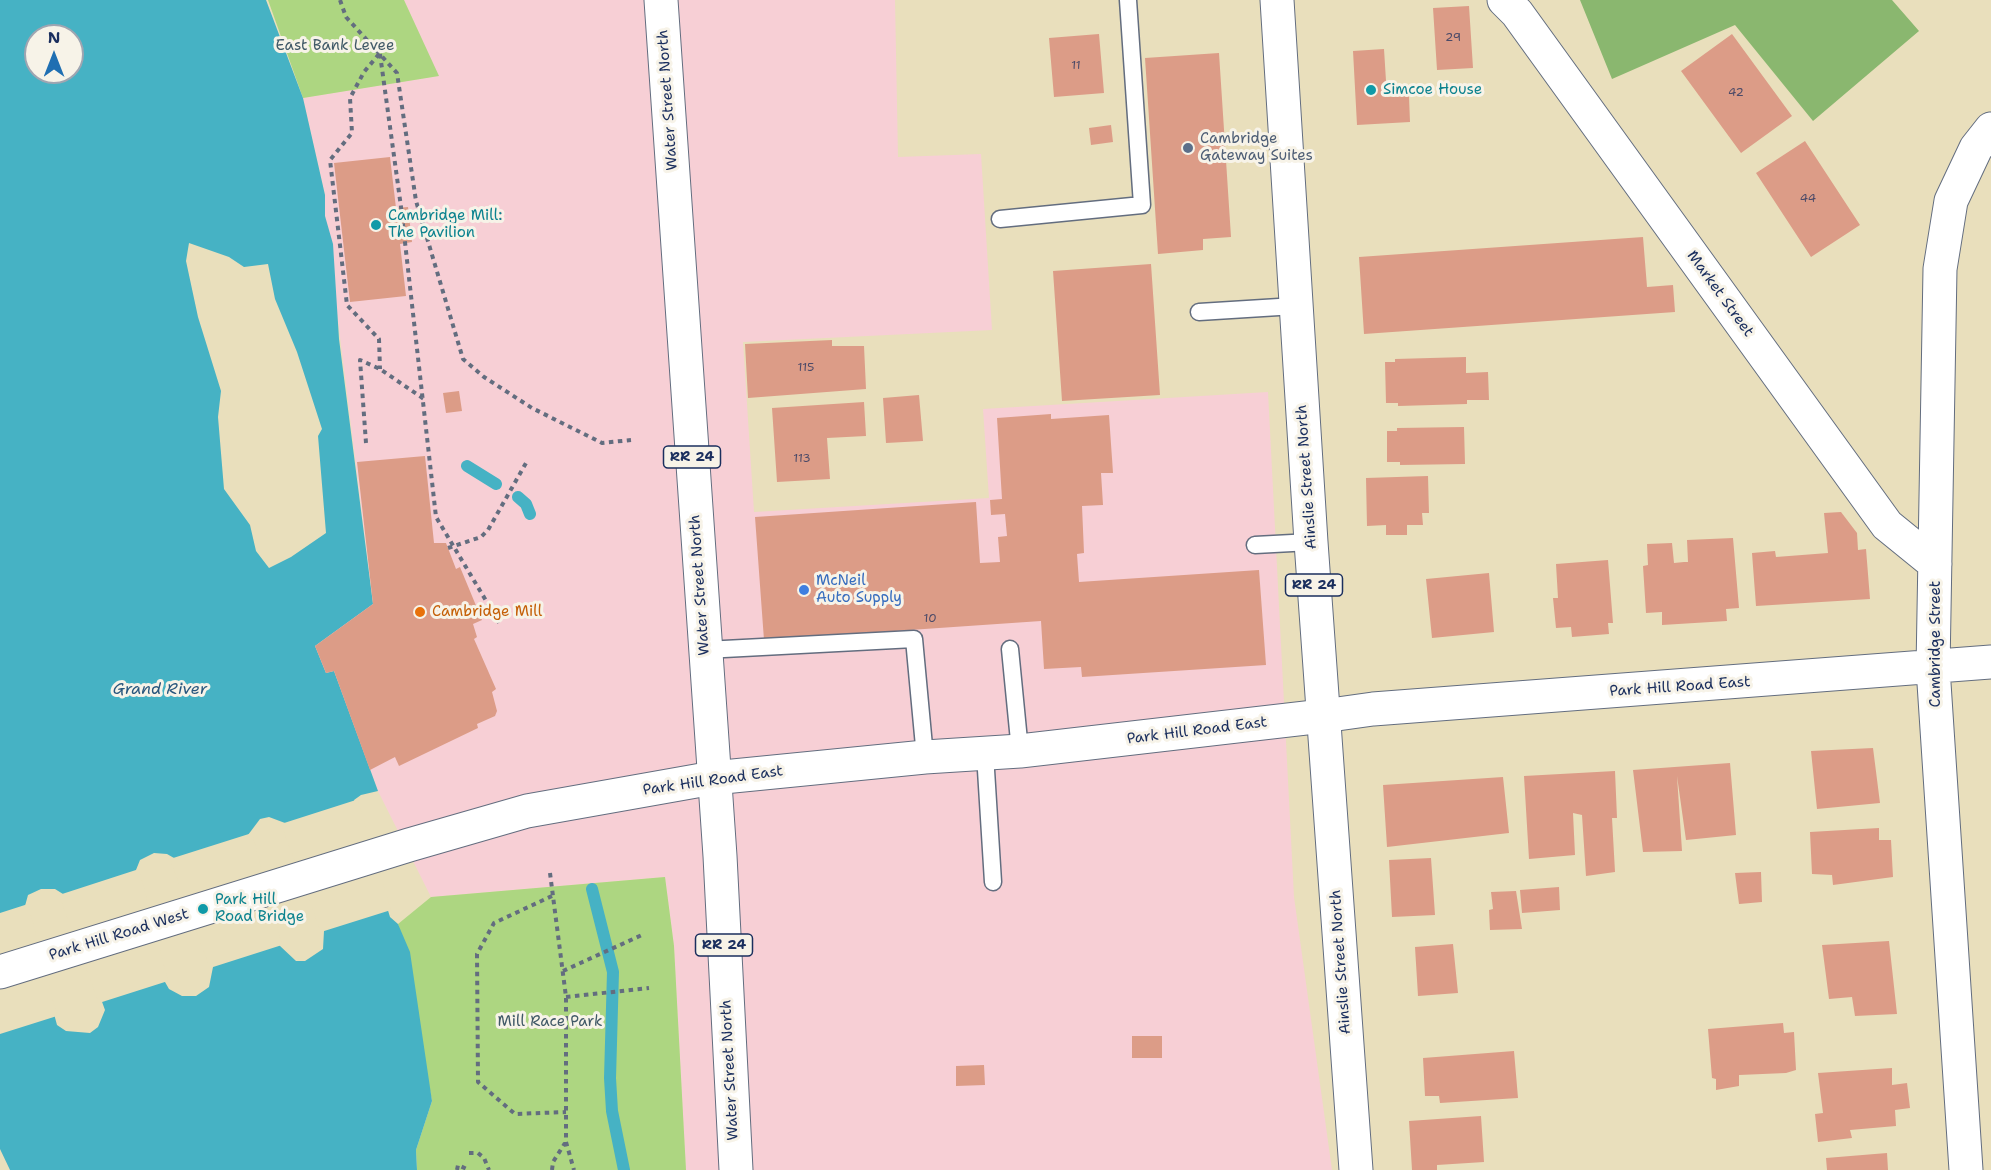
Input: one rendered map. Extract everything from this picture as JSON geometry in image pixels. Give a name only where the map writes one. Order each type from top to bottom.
[{"type":"main road","points":[[661,0],[670,0]]},
{"type":"main road","name":"Water Street North","points":[[661,0],[720,856],[736,1170]]},
{"type":"main road","name":"Ainslie Street North","points":[[1278,0],[1295,306],[1356,1170]]},
{"type":"main road","name":"Market Street","points":[[1510,7],[1887,525],[1935,564]]},
{"type":"main road","name":"Cambridge Street","points":[[1966,1170],[1933,668],[1940,269],[1951,201],[1976,148],[1991,129]]},
{"type":"main road","name":"Park Hill Road East","points":[[409,845],[527,811],[713,778],[925,757],[1020,751],[1373,709],[1991,662]]},
{"type":"main road","name":"Park Hill Road West","points":[[0,972],[409,845]]},
{"type":"lane","points":[[1000,219],[1142,205],[1128,0]]},
{"type":"lane","points":[[1199,312],[1295,306]]},
{"type":"lane","points":[[1255,545],[1311,542]]},
{"type":"lane","points":[[705,650],[914,639],[925,757]]},
{"type":"lane","points":[[1010,649],[1020,751]]},
{"type":"lane","points":[[985,754],[993,882]]},
{"type":"path","points":[[340,0],[346,17],[397,73],[416,201],[463,359],[484,377],[532,408],[602,443],[631,440]]},
{"type":"path","points":[[380,54],[364,72],[350,98],[352,133],[330,160],[347,305],[379,339],[380,369]]},
{"type":"path","points":[[380,54],[424,399],[436,517],[500,624]]},
{"type":"path","points":[[366,443],[360,360],[380,369],[424,399]]},
{"type":"path","points":[[448,548],[481,537],[488,530],[526,463]]},
{"type":"path","points":[[550,873],[566,998],[566,1142],[574,1170]]},
{"type":"path","points":[[552,896],[494,923],[477,954],[478,1082],[515,1114],[566,1112]]},
{"type":"path","points":[[563,971],[644,934]]},
{"type":"path","points":[[566,998],[649,988]]},
{"type":"path","points":[[552,1170],[553,1162],[566,1142]]},
{"type":"path","points":[[469,1153],[478,1153],[484,1158],[489,1170]]},
{"type":"path","points":[[457,1170],[458,1165],[469,1170]]},
{"type":"shaded area","points":[[404,0],[895,0],[898,157],[981,154],[992,330],[743,342],[754,512],[989,498],[983,409],[1268,392],[1294,897],[1332,1170],[686,1170],[674,946],[665,877],[431,897],[378,791],[334,671],[326,673],[315,646],[373,603],[325,216],[325,195],[303,98],[438,76]]},
{"type":"green space","name":"East Bank Levee","points":[[268,0],[404,0],[439,76],[303,98]]},
{"type":"green space","points":[[1580,0],[1892,0],[1919,31],[1813,121],[1735,25],[1612,79]]},
{"type":"green space","name":"Mill Race Park","points":[[665,877],[674,946],[686,1170],[417,1170],[416,1150],[432,1101],[398,924],[431,897]]},
{"type":"water","name":"Grand River","points":[[0,0],[266,0],[303,98],[325,195],[325,216],[333,244],[339,339],[373,604],[315,646],[326,673],[334,671],[378,791],[361,795],[354,800],[390,917],[398,924],[410,952],[432,1101],[416,1150],[417,1170],[10,1170],[0,1149]],"holes":[[[189,243],[229,257],[244,267],[268,264],[275,299],[297,352],[322,429],[318,436],[326,533],[291,557],[269,568],[256,551],[250,525],[224,489],[218,417],[221,391],[198,317],[186,261]],[[269,817],[285,823],[324,931],[323,949],[305,961],[296,961],[279,945],[248,835],[260,819]],[[154,853],[167,854],[174,858],[213,967],[209,987],[196,996],[182,996],[169,989],[165,982],[136,870],[140,860]],[[41,889],[55,889],[63,894],[105,1010],[98,1027],[90,1033],[66,1031],[57,1025],[25,906],[28,895]]]},
{"type":"pier","points":[[359,799],[391,910],[321,932],[281,824]]},
{"type":"pier","points":[[252,833],[282,945],[210,968],[170,859]]},
{"type":"pier","points":[[139,869],[168,981],[99,1003],[59,895]]},
{"type":"pier","points":[[28,904],[57,1016],[0,1034],[0,913]]},
{"type":"building","points":[[1469,6],[1473,68],[1437,70],[1433,8]]},
{"type":"building","points":[[1099,34],[1104,93],[1054,97],[1049,38]]},
{"type":"building","points":[[1732,34],[1792,116],[1741,153],[1681,71]]},
{"type":"building","name":"Simcoe House","points":[[1384,49],[1387,97],[1409,96],[1410,122],[1357,125],[1353,51]]},
{"type":"building","name":"Cambridge Gateway Suites","points":[[1219,53],[1231,237],[1203,239],[1203,250],[1158,254],[1145,58]]},
{"type":"building","points":[[1111,125],[1113,142],[1091,145],[1089,128]]},
{"type":"building","points":[[1805,141],[1860,225],[1811,257],[1756,173]]},
{"type":"building","name":"Cambridge Mill: The Pavilion","points":[[390,157],[396,208],[408,207],[412,242],[400,244],[406,296],[350,302],[334,163]]},
{"type":"building","points":[[1643,237],[1647,287],[1673,285],[1675,312],[1364,334],[1359,257]]},
{"type":"building","points":[[1151,264],[1160,395],[1062,401],[1053,271]]},
{"type":"building","points":[[832,340],[832,346],[864,346],[866,389],[748,398],[745,344]]},
{"type":"building","points":[[1466,357],[1466,373],[1488,372],[1489,400],[1467,400],[1467,404],[1398,406],[1398,403],[1386,403],[1385,362],[1395,362],[1395,359]]},
{"type":"building","points":[[459,391],[462,411],[446,413],[443,393]]},
{"type":"building","points":[[919,395],[923,441],[886,443],[883,398]]},
{"type":"building","points":[[864,402],[866,436],[827,438],[830,479],[777,482],[772,408]]},
{"type":"building","points":[[1051,414],[1051,419],[1109,415],[1113,473],[1101,473],[1103,505],[1082,506],[1084,553],[1077,554],[1079,582],[1259,570],[1266,665],[1082,677],[1081,667],[1044,669],[1041,621],[764,640],[755,517],[976,502],[980,563],[1000,562],[998,537],[1007,536],[1005,514],[991,515],[990,500],[1002,499],[997,418]]},
{"type":"building","points":[[1464,427],[1465,464],[1400,465],[1400,462],[1387,462],[1387,431],[1397,431],[1397,428]]},
{"type":"building","name":"Cambridge Mill","points":[[425,456],[434,543],[446,543],[456,569],[460,567],[482,620],[473,624],[477,637],[474,639],[496,689],[492,692],[497,711],[495,716],[477,724],[478,728],[399,766],[395,757],[370,770],[334,671],[326,673],[315,646],[373,604],[357,462]]},
{"type":"building","points":[[1428,476],[1429,513],[1422,513],[1423,525],[1407,525],[1407,535],[1386,535],[1386,525],[1367,526],[1366,478]]},
{"type":"building","points":[[1841,512],[1857,533],[1858,550],[1866,549],[1870,599],[1756,606],[1752,553],[1775,551],[1776,557],[1828,553],[1824,513]]},
{"type":"building","points":[[1733,538],[1739,608],[1726,609],[1727,621],[1662,625],[1662,612],[1646,613],[1643,566],[1648,565],[1647,544],[1672,543],[1674,563],[1688,562],[1687,540]]},
{"type":"building","points":[[1608,560],[1613,623],[1608,623],[1609,634],[1572,637],[1571,627],[1556,628],[1553,598],[1558,598],[1556,564]]},
{"type":"building","points":[[1489,573],[1494,632],[1432,638],[1426,579]]},
{"type":"building","points":[[1873,748],[1880,803],[1817,809],[1811,751]]},
{"type":"building","points":[[1730,763],[1736,835],[1686,840],[1677,776],[1682,851],[1643,852],[1633,770]]},
{"type":"building","points":[[1615,771],[1617,818],[1612,818],[1615,872],[1586,876],[1582,815],[1573,813],[1575,855],[1529,859],[1524,776]]},
{"type":"building","points":[[1503,777],[1509,833],[1387,847],[1383,785]]},
{"type":"building","points":[[1879,828],[1879,840],[1891,840],[1893,877],[1833,885],[1832,875],[1812,874],[1810,832]]},
{"type":"building","points":[[1431,858],[1435,915],[1392,917],[1389,860]]},
{"type":"building","points":[[1761,872],[1762,902],[1739,904],[1735,873]]},
{"type":"building","points":[[1559,887],[1560,910],[1522,913],[1520,890]]},
{"type":"building","points":[[1516,891],[1522,929],[1490,930],[1489,910],[1493,909],[1491,892]]},
{"type":"building","points":[[1889,941],[1897,1014],[1855,1016],[1852,997],[1829,999],[1822,945]]},
{"type":"building","points":[[1453,944],[1458,993],[1418,996],[1415,947]]},
{"type":"building","points":[[1783,1023],[1784,1033],[1794,1032],[1796,1070],[1786,1073],[1739,1075],[1739,1086],[1716,1090],[1716,1079],[1712,1078],[1708,1029]]},
{"type":"building","points":[[1132,1036],[1162,1036],[1162,1058],[1132,1058]]},
{"type":"building","points":[[1514,1051],[1518,1098],[1440,1103],[1439,1096],[1425,1096],[1423,1058]]},
{"type":"building","points":[[984,1065],[985,1085],[956,1086],[956,1066]]},
{"type":"building","points":[[1892,1068],[1892,1085],[1907,1083],[1910,1108],[1895,1110],[1896,1126],[1850,1130],[1852,1138],[1818,1142],[1815,1114],[1823,1113],[1818,1073]]},
{"type":"building","points":[[1481,1116],[1484,1162],[1437,1165],[1437,1170],[1412,1170],[1409,1121]]},
{"type":"building","points":[[1887,1153],[1888,1170],[1827,1170],[1826,1158]]},
{"type":"waterway","points":[[467,466],[496,484]]},
{"type":"waterway","points":[[518,497],[526,504],[530,514]]},
{"type":"waterway","points":[[592,889],[613,972],[610,1078],[612,1111],[624,1170]]},
{"type":"place","name":"Simcoe House","points":[[1371,90]]},
{"type":"place","name":"Cambridge Gateway Suites","points":[[1188,148]]},
{"type":"place","name":"Cambridge Mill: The Pavilion","points":[[376,225]]},
{"type":"place","name":"McNeil Auto Supply","points":[[804,590]]},
{"type":"place","name":"Cambridge Mill","points":[[420,612]]},
{"type":"place","name":"Park Hill Road Bridge","points":[[203,909]]}]
